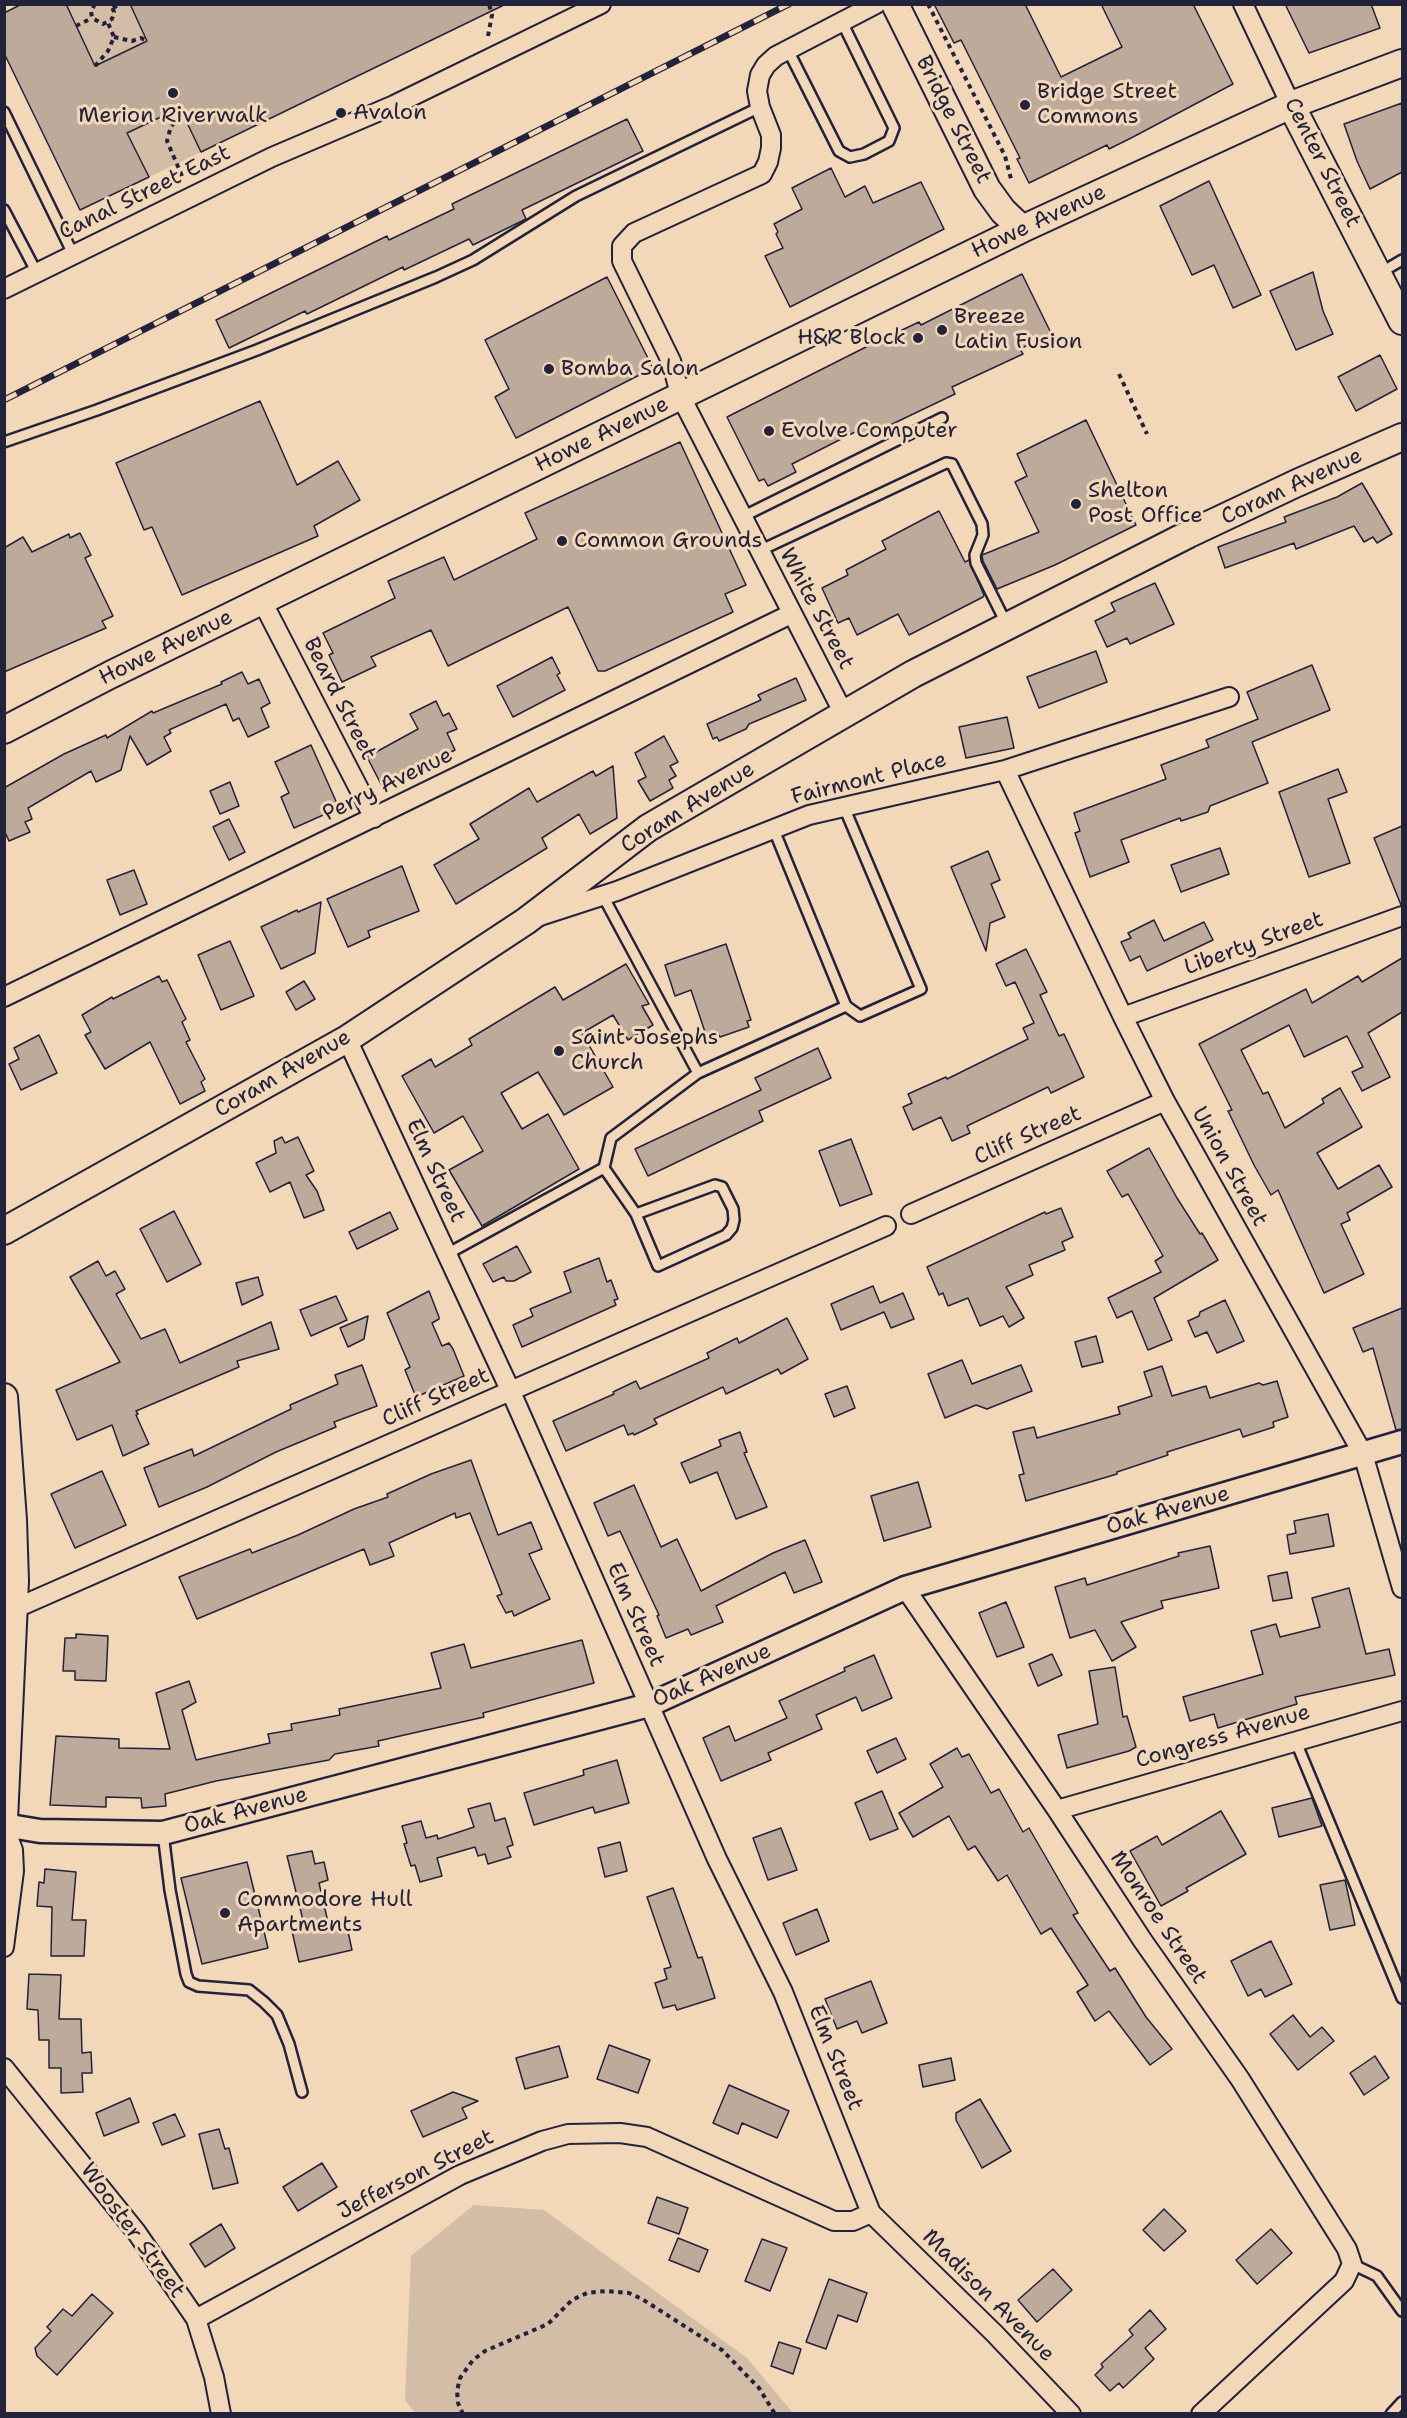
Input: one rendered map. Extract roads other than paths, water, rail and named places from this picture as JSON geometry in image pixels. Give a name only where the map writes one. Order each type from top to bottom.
[{"type":"main road","name":"Bridge Street","points":[[895,4],[987,189],[1003,211],[1022,230]]},
{"type":"main road","name":"Howe Avenue","points":[[4,730],[110,675],[1022,230],[1291,105],[1402,63]]},
{"type":"main road","name":"Center Street","points":[[1291,105],[1402,321]]},
{"type":"main road","name":"Coram Avenue","points":[[4,1231],[347,1038],[526,921],[648,828],[913,674],[1189,534],[1402,437]]},
{"type":"main road","points":[[4,1397],[14,1520],[9,1610],[4,1820]]},
{"type":"street","name":"Canal Street East","points":[[4,289],[272,157],[394,105],[601,4]]},
{"type":"street","points":[[760,107],[757,91],[760,75],[766,65],[788,50],[876,4]]},
{"type":"street","name":"Center Street","points":[[1243,4],[1291,105]]},
{"type":"street","name":"White Street","points":[[760,107],[771,135],[768,162],[762,174],[633,233],[622,246],[622,261],[671,361],[681,397],[844,714]]},
{"type":"street","name":"Beard Street","points":[[262,601],[374,818]]},
{"type":"street","name":"Perry Avenue","points":[[4,997],[791,614]]},
{"type":"street","name":"Fairmont Place","points":[[526,921],[603,896],[809,815],[1005,770],[1229,697]]},
{"type":"street","name":"Union Street","points":[[1005,770],[1165,1101],[1363,1454],[1402,1588]]},
{"type":"street","name":"Liberty Street","points":[[1123,1017],[1402,916]]},
{"type":"street","name":"Elm Street","points":[[347,1038],[511,1392],[717,1858],[783,1992],[871,2213]]},
{"type":"street","name":"Cliff Street","points":[[911,1214],[1165,1101]]},
{"type":"street","name":"Cliff Street","points":[[9,1610],[886,1226]]},
{"type":"street","name":"Oak Avenue","points":[[4,1826],[40,1831],[164,1833],[649,1705],[905,1588],[1402,1442]]},
{"type":"street","name":"Monroe Street","points":[[905,1588],[1057,1810],[1143,1941],[1240,2079],[1347,2249],[1348,2272]]},
{"type":"street","name":"Congress Avenue","points":[[1057,1810],[1402,1711]]},
{"type":"street","points":[[4,1826],[13,1850],[14,1872],[4,1947]]},
{"type":"street","name":"Wooster Street","points":[[4,2068],[137,2233],[196,2319],[214,2378],[221,2414]]},
{"type":"street","name":"Jefferson Street","points":[[196,2319],[460,2175],[542,2141],[568,2133],[593,2132],[647,2137],[834,2221],[853,2221],[871,2213]]},
{"type":"street","name":"Madison Avenue","points":[[871,2213],[994,2332],[1071,2414]]},
{"type":"street","points":[[1201,2414],[1348,2272]]},
{"type":"lane","points":[[788,50],[839,151],[850,157],[864,154],[881,146],[889,141],[894,128],[842,22]]},
{"type":"lane","points":[[4,442],[257,350],[436,277],[473,260],[576,196],[760,107]]},
{"type":"lane","points":[[4,112],[74,256]]},
{"type":"lane","points":[[4,210],[37,273]]},
{"type":"lane","points":[[1378,274],[1402,260]]},
{"type":"lane","points":[[742,517],[942,418]]},
{"type":"lane","points":[[759,551],[946,463],[952,464],[982,524],[983,535],[975,555],[976,563],[1007,625]]},
{"type":"lane","points":[[774,830],[846,1006],[860,1016],[921,989],[844,807]]},
{"type":"lane","points":[[603,896],[698,1073]]},
{"type":"lane","points":[[636,1214],[715,1185],[722,1187],[733,1209],[732,1228],[726,1235],[658,1266],[636,1214],[604,1168],[611,1138],[698,1073],[846,1006]]},
{"type":"lane","points":[[447,1254],[604,1168]]},
{"type":"lane","points":[[1296,1742],[1402,1998]]},
{"type":"lane","points":[[164,1833],[170,1890],[189,1982],[198,1986],[249,1990],[264,2002],[276,2015],[290,2044],[302,2092]]},
{"type":"lane","points":[[1348,2272],[1377,2276],[1402,2311]]},
{"type":"lane","points":[[1391,2414],[1402,2402]]},
{"type":"railway","points":[[4,400],[789,4]]},
{"type":"place","name":"Merion Riverwalk","points":[[173,93]]},
{"type":"place","name":"Bridge Street Commons","points":[[1025,105]]},
{"type":"place","name":"Avalon","points":[[341,113]]},
{"type":"place","name":"Breeze Latin Fusion","points":[[942,330]]},
{"type":"place","name":"H&R Block","points":[[918,338]]},
{"type":"place","name":"Bomba Salon","points":[[549,369]]},
{"type":"place","name":"Evolve Computer","points":[[769,431]]},
{"type":"place","name":"Shelton Post Office","points":[[1076,504]]},
{"type":"place","name":"Common Grounds","points":[[562,541]]},
{"type":"place","name":"Saint Josephs Church","points":[[559,1051]]},
{"type":"place","name":"Commodore Hull Apartments","points":[[225,1913]]}]
